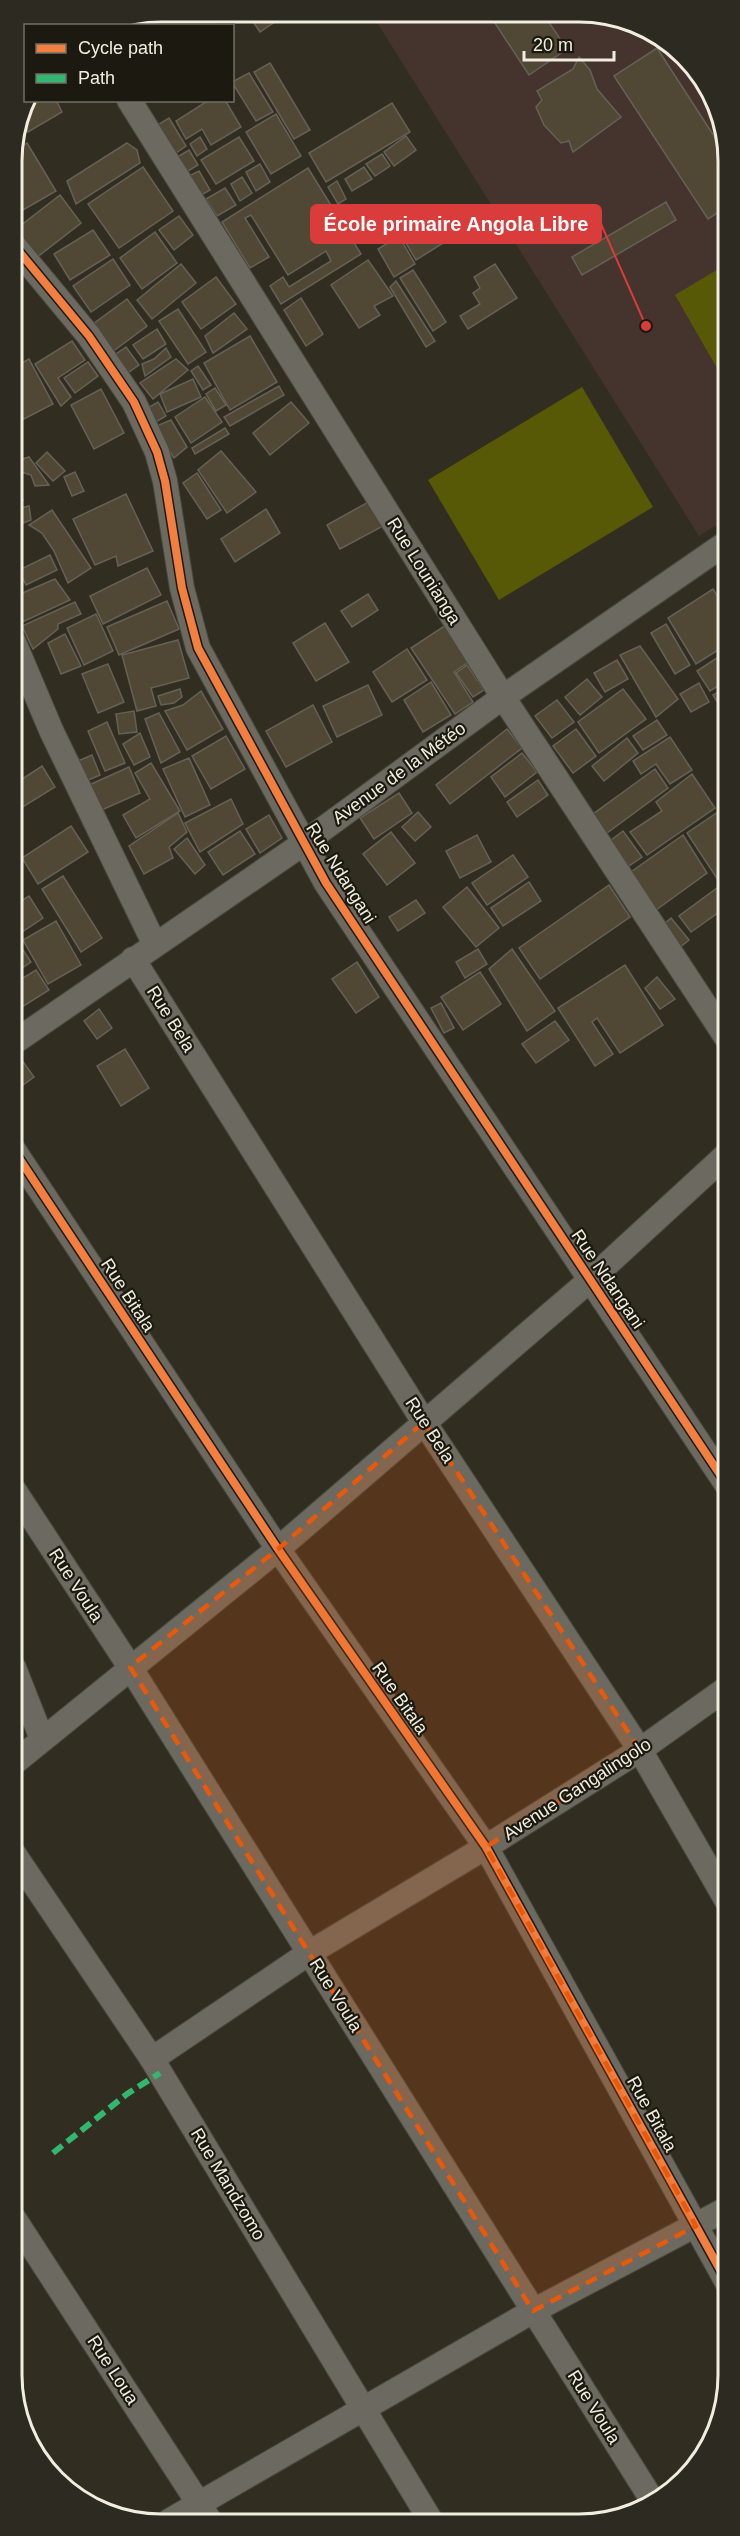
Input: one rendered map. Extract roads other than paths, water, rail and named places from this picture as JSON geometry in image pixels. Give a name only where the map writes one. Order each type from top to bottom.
[{"type":"street","name":"Rue Lounianga","points":[[130,102],[502,697],[718,1024]]},
{"type":"street","name":"Rue Ndangani","points":[[23,256],[89,336],[134,402],[157,452],[165,481],[182,588],[198,648],[304,843],[327,883],[717,1471]]},
{"type":"street","name":"Avenue de la Météo","points":[[23,1031],[155,945],[304,843],[502,697],[718,558]]},
{"type":"street","points":[[23,663],[51,730],[155,945]]},
{"type":"street","name":"Rue Bela","points":[[133,959],[424,1422],[640,1750],[717,1884]]},
{"type":"street","name":"Rue Bitala","points":[[23,1163],[278,1549],[486,1848],[717,2264]]},
{"type":"street","points":[[22,1755],[278,1549],[590,1280],[718,1163]]},
{"type":"street","name":"Rue Voula","points":[[22,1503],[130,1667],[649,2495]]},
{"type":"street","points":[[22,1689],[42,1739]]},
{"type":"street","name":"Avenue Gangalingolo","points":[[152,2059],[309,1953],[486,1848],[640,1750],[717,1695]]},
{"type":"street","name":"Rue Mandzomo","points":[[22,1866],[152,2059],[427,2514]]},
{"type":"street","points":[[205,2513],[364,2408],[533,2311],[717,2214]]},
{"type":"street","name":"Rue Loua","points":[[22,2231],[205,2513]]},
{"type":"place","name":"École primaire Angola Libre","points":[[646,326]]}]
